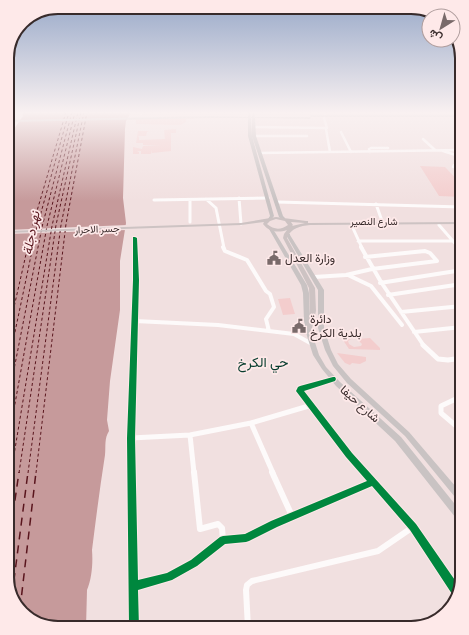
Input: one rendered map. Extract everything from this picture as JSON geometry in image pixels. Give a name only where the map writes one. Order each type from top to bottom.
[{"type":"main road","points":[[252,142],[272,216],[265,224],[270,228]]},
{"type":"main road","points":[[241,224],[289,229],[285,220],[281,217],[256,142]]},
{"type":"main road","name":"شارع النصیر","points":[[241,224],[269,220],[304,222],[430,221],[455,224]]},
{"type":"main road","points":[[309,328],[313,311],[312,288],[285,238],[288,230],[305,225],[452,223]]},
{"type":"main road","name":"جسر الاحرار","points":[[14,232],[189,224],[241,224]]},
{"type":"main road","name":"شارع النصیر","points":[[300,227],[352,228],[455,225]]},
{"type":"main road","name":"شارع حيفا","points":[[270,228],[306,289],[307,321],[312,344],[316,355],[324,368],[333,379],[398,439],[455,510]]},
{"type":"main road","name":"شارع حيفا","points":[[289,229],[294,244],[322,290],[321,328],[328,350],[335,364],[349,381],[407,434],[455,492]]},
{"type":"main road","points":[[282,246],[288,243],[294,244]]},
{"type":"street","points":[[328,142],[330,152]]},
{"type":"street","points":[[346,142],[351,152]]},
{"type":"street","points":[[426,142],[435,150]]},
{"type":"street","points":[[370,152],[369,149],[371,148],[388,148]]},
{"type":"street","points":[[413,151],[412,149],[414,148],[426,148]]},
{"type":"street","points":[[442,150],[455,155]]},
{"type":"street","points":[[259,153],[455,150]]},
{"type":"street","points":[[238,198],[241,224]]},
{"type":"street","points":[[154,200],[268,198]]},
{"type":"street","points":[[206,199],[216,208],[222,244],[225,251],[247,260],[273,300],[274,307],[266,319],[269,331]]},
{"type":"street","points":[[189,224],[190,200]]},
{"type":"street","points":[[277,202],[455,207]]},
{"type":"street","points":[[376,204],[382,221]]},
{"type":"street","points":[[439,225],[455,244]]},
{"type":"street","points":[[352,228],[365,257],[380,283],[414,332],[435,358],[443,361],[455,359]]},
{"type":"street","points":[[134,621],[132,438],[136,280],[135,238]]},
{"type":"street","points":[[358,241],[455,240]]},
{"type":"street","points":[[314,277],[346,275],[372,269],[437,261],[430,253],[425,251],[365,257]]},
{"type":"street","points":[[380,283],[455,271]]},
{"type":"street","points":[[346,275],[371,286],[402,325]]},
{"type":"street","points":[[388,295],[455,285]]},
{"type":"street","points":[[401,312],[455,307]]},
{"type":"street","points":[[135,321],[159,321],[294,334],[312,344]]},
{"type":"street","points":[[294,334],[309,328]]},
{"type":"street","points":[[414,332],[455,328]]},
{"type":"street","points":[[333,379],[300,389],[348,455],[374,482],[413,527],[454,587]]},
{"type":"street","points":[[455,399],[441,406],[442,413],[455,425]]},
{"type":"street","points":[[132,438],[190,435],[251,423],[312,405]]},
{"type":"street","points":[[251,423],[292,516]]},
{"type":"street","points":[[190,435],[198,525],[200,529],[204,529],[218,524],[222,528],[223,540]]},
{"type":"street","points":[[134,586],[169,578],[194,563],[223,540],[246,538],[292,516],[374,482]]},
{"type":"street","points":[[248,621],[246,590],[247,585],[252,581],[378,551],[413,527]]},
{"type":"shaded area","points":[[136,142],[171,142],[171,151],[152,153],[152,150],[151,154],[141,154],[141,151],[137,151],[139,154],[133,154],[133,147],[142,149],[143,146],[160,145],[143,145],[143,143],[136,143]]},
{"type":"shaded area","points":[[420,166],[445,167],[455,178],[455,197],[439,196]]},
{"type":"shaded area","points":[[290,298],[295,314],[283,315],[278,299]]},
{"type":"shaded area","points":[[370,338],[380,348],[380,350],[349,349],[343,340],[351,339],[348,341],[349,344],[354,347],[361,346],[362,344],[357,339]]},
{"type":"shaded area","points":[[337,353],[366,357],[366,361],[360,364],[352,363],[350,365],[345,363]]},
{"type":"water","name":"نهر دجلة","points":[[14,142],[125,142],[123,198],[126,223],[120,261],[120,310],[110,381],[107,420],[109,431],[106,440],[92,550],[91,575],[87,590],[86,621],[52,621],[41,618],[27,608],[21,601],[14,583]]},
{"type":"pier","points":[[127,225],[127,230],[14,234],[14,230]]},
{"type":"ferry route","points":[[14,307],[32,228],[57,142]]},
{"type":"ferry route","points":[[14,337],[37,227],[61,142]]},
{"type":"ferry route","points":[[14,369],[42,227],[64,142]]},
{"type":"ferry route","points":[[14,409],[47,226],[68,142]]},
{"type":"ferry route","points":[[14,455],[52,226],[71,142]]},
{"type":"ferry route","points":[[19,473],[56,225],[74,142]]},
{"type":"ferry route","points":[[28,473],[61,225],[78,142]]},
{"type":"ferry route","points":[[36,473],[66,224],[81,142]]},
{"type":"ferry route","points":[[14,507],[19,472]]},
{"type":"ferry route","points":[[14,580],[28,472]]},
{"type":"ferry route","points":[[21,601],[36,472]]},
{"type":"cycle path","points":[[134,621],[131,438],[136,280],[135,238]]},
{"type":"cycle path","points":[[333,379],[302,388],[300,391],[349,455],[413,527],[454,587]]},
{"type":"cycle path","points":[[134,586],[169,577],[194,563],[223,540],[246,538],[274,524],[373,482]]},
{"type":"place","name":"وزارة العدل","points":[[274,258]]},
{"type":"place","name":"دائرة بلدية الكرخ","points":[[299,326]]},
{"type":"district","name":"حي الكرخ","points":[[263,362]]}]
